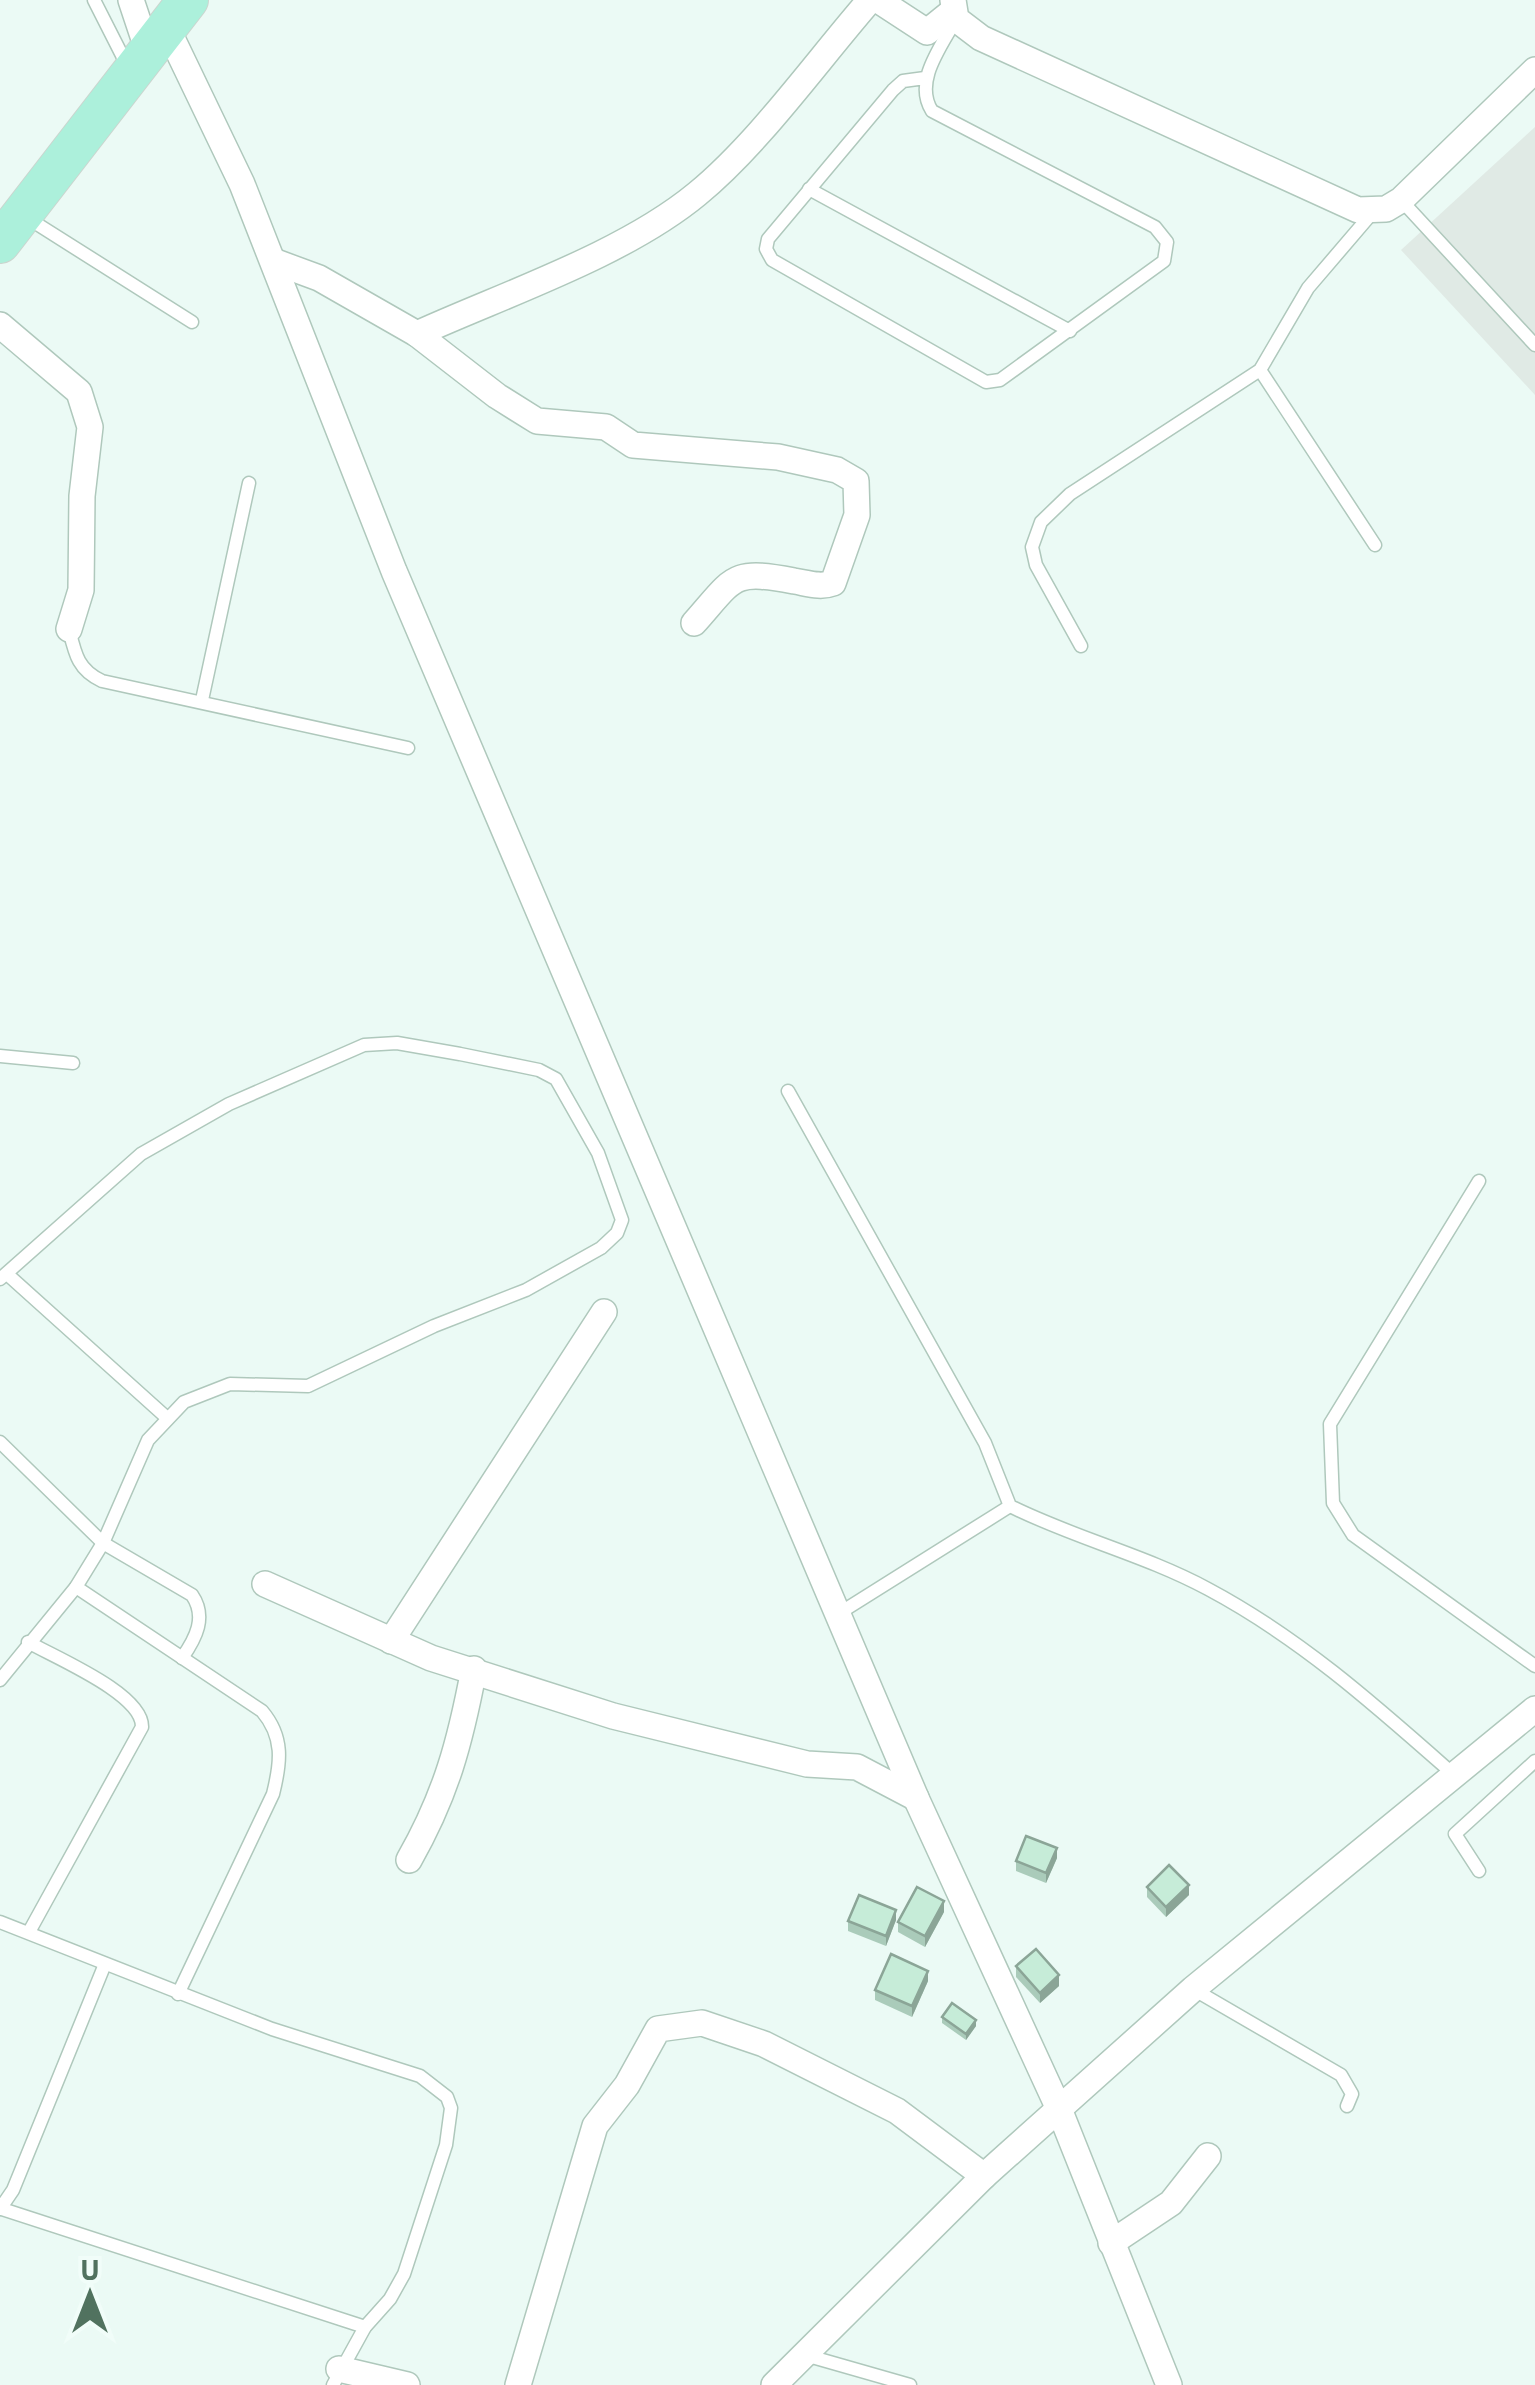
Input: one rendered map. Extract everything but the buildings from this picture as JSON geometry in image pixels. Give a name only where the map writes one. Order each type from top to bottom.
[{"type":"main road","points":[[11,229],[159,39]]},
{"type":"street","points":[[132,0],[159,39],[274,260],[394,570],[916,1798],[1059,2110],[1169,2385]]},
{"type":"street","points":[[417,334],[596,255],[694,197],[746,146],[870,0]]},
{"type":"street","points":[[878,0],[927,32],[954,10],[980,38],[1346,207],[1373,212],[1401,200],[1535,70]]},
{"type":"street","points":[[274,260],[319,278],[417,334],[497,396],[537,420],[606,427],[632,445],[778,457],[837,470],[856,481],[857,515],[833,583],[819,586],[747,574],[729,584],[694,623]]},
{"type":"street","points":[[0,324],[79,392],[90,427],[82,513],[81,590],[69,629]]},
{"type":"street","points":[[391,1641],[604,1312]]},
{"type":"street","points":[[265,1584],[391,1641],[612,1716],[808,1764],[857,1768],[916,1798]]},
{"type":"street","points":[[408,1860],[444,1794],[458,1753],[474,1670]]},
{"type":"street","points":[[774,2385],[984,2176],[1192,1988],[1535,1709]]},
{"type":"street","points":[[518,2385],[595,2126],[627,2085],[658,2028],[702,2023],[764,2044],[897,2111],[984,2176]]},
{"type":"street","points":[[1111,2243],[1171,2203],[1208,2156]]},
{"type":"street","points":[[336,2377],[407,2385]]},
{"type":"lane","points":[[94,0],[159,39]]},
{"type":"lane","points":[[925,78],[903,81],[893,90],[768,240],[766,248],[772,260],[986,382],[1008,376],[1164,261],[1167,242],[1155,227],[932,111],[926,101],[925,78],[954,10]]},
{"type":"lane","points":[[809,189],[1070,331]]},
{"type":"lane","points":[[1401,200],[1535,345]]},
{"type":"lane","points":[[1082,646],[1036,565],[1032,547],[1041,522],[1070,494],[1260,370],[1308,288],[1373,212]]},
{"type":"lane","points":[[11,229],[192,322]]},
{"type":"lane","points":[[1260,370],[1375,546]]},
{"type":"lane","points":[[202,700],[249,483]]},
{"type":"lane","points":[[69,629],[76,660],[88,675],[408,748]]},
{"type":"lane","points":[[0,1680],[76,1587],[103,1543],[148,1440],[184,1402],[230,1384],[308,1386],[434,1326],[526,1290],[600,1248],[616,1233],[622,1220],[620,1207],[598,1153],[556,1080],[539,1070],[460,1054],[396,1043],[364,1045],[229,1104],[141,1154],[4,1276],[166,1418]]},
{"type":"lane","points":[[0,1056],[73,1063]]},
{"type":"lane","points":[[788,1091],[985,1443],[1010,1506],[1207,1588],[1323,1659],[1452,1773]]},
{"type":"lane","points":[[1479,1182],[1330,1424],[1332,1503],[1353,1535],[1535,1666]]},
{"type":"lane","points":[[0,1442],[103,1543],[181,1586],[196,1600],[199,1627],[182,1658]]},
{"type":"lane","points":[[838,1614],[1010,1506]]},
{"type":"lane","points":[[76,1587],[262,1711],[279,1737],[280,1760],[273,1794],[178,1994]]},
{"type":"lane","points":[[28,1642],[130,1699],[142,1716],[142,1728],[28,1932]]},
{"type":"lane","points":[[1479,1871],[1455,1834],[1535,1761]]},
{"type":"lane","points":[[0,1922],[178,1994],[420,2076],[447,2098],[451,2108],[446,2145],[404,2274],[390,2299],[365,2327],[336,2377]]},
{"type":"lane","points":[[105,1964],[1,2209],[365,2327]]},
{"type":"lane","points":[[1192,1988],[1340,2075],[1352,2094],[1347,2106]]},
{"type":"lane","points":[[804,2355],[910,2385]]},
{"type":"shaded area","points":[[1535,127],[1535,395],[1401,250]]}]
